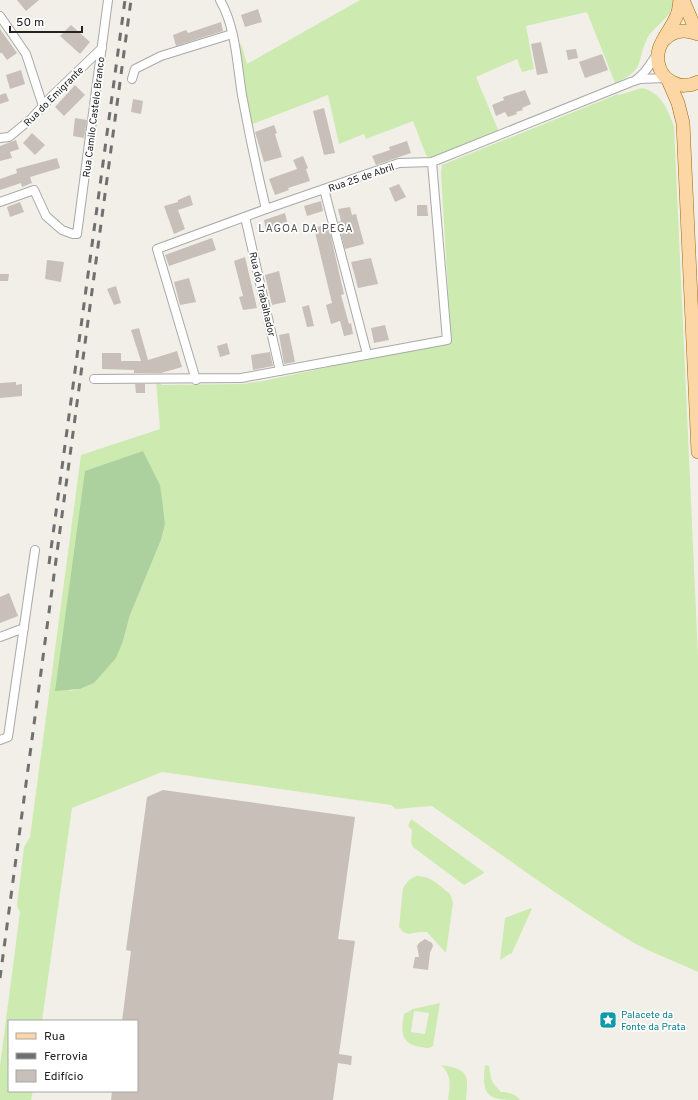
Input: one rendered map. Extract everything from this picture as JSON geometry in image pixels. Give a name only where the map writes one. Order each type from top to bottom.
[{"type":"main road","points":[[680,0],[677,15],[659,49],[657,62],[678,103],[683,123],[698,452]]},
{"type":"main road","points":[[683,0],[698,34]]},
{"type":"main road","points":[[659,49],[667,36],[676,32],[687,30],[698,34]]},
{"type":"main road","points":[[667,79],[681,85],[688,85],[698,82]]},
{"type":"street","name":"Rua Camilo Castelo Branco","points":[[0,202],[34,190],[46,216],[62,230],[77,234],[108,0]]},
{"type":"street","points":[[220,0],[224,7],[232,34],[242,95],[266,209]]},
{"type":"street","points":[[0,16],[26,54],[43,106]]},
{"type":"street","points":[[132,79],[136,68],[161,56],[232,34]]},
{"type":"street","name":"Rua do Emigrante","points":[[0,138],[9,137],[31,119],[102,48]]},
{"type":"street","points":[[631,82],[641,76],[648,69],[659,49]]},
{"type":"street","points":[[631,82],[640,79],[667,79]]},
{"type":"street","name":"Rua 25 de Abril","points":[[196,380],[157,249],[266,209],[400,163],[432,162],[631,82]]},
{"type":"street","points":[[94,379],[196,380],[241,378],[447,340],[432,162]]},
{"type":"street","points":[[324,189],[367,354]]},
{"type":"street","name":"Rua do Trabalhador","points":[[245,217],[280,371]]},
{"type":"street","points":[[0,740],[8,737],[35,550]]},
{"type":"street","points":[[0,638],[24,628]]},
{"type":"green space","points":[[360,0],[674,0],[669,14],[648,37],[636,69],[632,74],[615,83],[587,12],[526,26],[534,69],[522,72],[517,59],[476,77],[499,132],[434,159],[429,158],[426,155],[413,121],[366,139],[364,134],[339,144],[328,95],[250,125],[238,46],[241,44],[247,64]]},
{"type":"green space","points":[[642,88],[649,90],[663,102],[674,126],[698,656],[698,972],[637,945],[554,891],[432,806],[396,809],[391,805],[162,772],[72,808],[42,1020],[8,1020],[8,1092],[33,1092],[31,1100],[0,1100],[0,1066],[20,912],[17,906],[24,847],[30,837],[81,455],[160,429],[156,381],[162,385],[241,384],[263,381],[451,340],[441,173],[442,165],[618,94],[619,95]],"holes":[[[163,506],[165,524],[161,540],[130,615],[123,641],[94,683],[80,689],[69,691]]]},
{"type":"green space","points":[[143,451],[160,485],[165,524],[161,540],[130,615],[123,641],[116,658],[94,683],[80,689],[55,691],[85,471]]},
{"type":"green space","points":[[411,819],[484,873],[464,885],[413,847],[411,842],[412,830],[408,826]]},
{"type":"green space","points":[[416,876],[426,877],[434,881],[451,896],[453,903],[446,953],[427,932],[408,934],[403,932],[399,927],[403,888],[409,880]]},
{"type":"green space","points":[[531,908],[532,909],[511,955],[511,953],[500,960],[505,918]]},
{"type":"green space","points":[[440,1003],[432,1047],[426,1048],[414,1045],[409,1043],[404,1036],[402,1026],[404,1014],[413,1009]],"holes":[[[414,1011],[429,1013],[425,1034],[411,1032]]]},
{"type":"green space","points":[[441,1065],[457,1068],[465,1074],[467,1079],[466,1100],[448,1100],[450,1085],[449,1077]]},
{"type":"green space","points":[[485,1065],[489,1066],[493,1083],[501,1092],[512,1094],[520,1100],[494,1098],[489,1095],[484,1084]]},
{"type":"building","points":[[17,0],[39,0],[26,11]]},
{"type":"building","points":[[258,9],[262,22],[245,27],[241,15]]},
{"type":"building","points":[[221,22],[223,31],[176,46],[173,35],[186,30],[188,33]]},
{"type":"building","points":[[71,25],[90,42],[80,54],[60,36]]},
{"type":"building","points":[[0,29],[17,53],[7,60],[2,53],[0,53]]},
{"type":"building","points":[[541,42],[548,73],[537,75],[531,44]]},
{"type":"building","points":[[576,49],[578,58],[568,60],[566,50]]},
{"type":"building","points":[[602,54],[608,70],[585,78],[579,62]]},
{"type":"building","points":[[21,70],[25,84],[10,89],[6,75]]},
{"type":"building","points":[[75,85],[85,95],[64,116],[55,107]]},
{"type":"building","points":[[525,90],[531,104],[522,108],[523,110],[516,112],[517,114],[508,117],[505,112],[496,116],[492,105],[504,100],[503,97]]},
{"type":"building","points":[[6,93],[9,101],[0,104],[0,95]]},
{"type":"building","points":[[133,99],[143,101],[141,114],[131,112]]},
{"type":"building","points":[[324,108],[335,153],[324,155],[313,111]]},
{"type":"building","points":[[75,118],[87,120],[84,138],[73,136]]},
{"type":"building","points":[[274,125],[277,133],[275,134],[282,157],[264,162],[255,132]]},
{"type":"building","points":[[32,133],[45,145],[35,155],[23,143]]},
{"type":"building","points":[[16,140],[19,149],[10,152],[12,158],[0,161],[0,146]]},
{"type":"building","points":[[407,141],[411,153],[376,165],[372,156],[390,150],[389,147]]},
{"type":"building","points":[[303,156],[308,168],[306,169],[310,181],[288,188],[289,190],[275,195],[269,179],[297,169],[293,160]]},
{"type":"building","points":[[57,158],[60,168],[30,177],[32,183],[22,187],[21,183],[0,190],[0,179],[17,173],[16,169]]},
{"type":"building","points":[[399,184],[406,197],[395,202],[389,188]]},
{"type":"building","points":[[190,195],[193,205],[178,210],[185,229],[174,234],[164,206],[178,202],[178,200]]},
{"type":"building","points":[[321,201],[323,211],[307,216],[304,206]]},
{"type":"building","points":[[20,202],[24,212],[10,217],[7,207]]},
{"type":"building","points":[[417,205],[427,205],[428,216],[417,216]]},
{"type":"building","points":[[350,207],[352,215],[356,214],[364,244],[345,249],[338,222],[341,221],[338,209]]},
{"type":"building","points":[[285,213],[287,222],[266,231],[264,220]]},
{"type":"building","points":[[328,224],[344,294],[341,295],[349,324],[351,323],[353,334],[344,336],[340,321],[331,324],[326,305],[332,303],[314,228]]},
{"type":"building","points":[[212,238],[216,250],[169,266],[165,255]]},
{"type":"building","points":[[245,257],[257,308],[243,310],[239,297],[243,296],[234,261]]},
{"type":"building","points":[[371,258],[378,284],[358,288],[351,262]]},
{"type":"building","points":[[47,260],[64,262],[61,282],[45,279]]},
{"type":"building","points":[[279,271],[286,302],[272,305],[265,275]]},
{"type":"building","points":[[0,274],[9,274],[8,281],[0,281]]},
{"type":"building","points":[[189,278],[196,302],[180,305],[174,282]]},
{"type":"building","points":[[116,286],[121,303],[114,305],[107,289]]},
{"type":"building","points":[[309,305],[314,326],[307,327],[302,307]]},
{"type":"building","points":[[385,325],[389,340],[374,343],[371,328]]},
{"type":"building","points":[[139,328],[148,360],[177,351],[182,367],[161,373],[134,373],[134,370],[102,369],[102,353],[121,353],[121,361],[141,361],[131,330]]},
{"type":"building","points":[[289,333],[295,362],[284,364],[279,335]]},
{"type":"building","points":[[227,343],[230,354],[220,357],[217,346]]},
{"type":"building","points":[[270,352],[273,366],[253,370],[251,355]]},
{"type":"building","points":[[16,382],[16,385],[22,384],[22,396],[0,398],[0,383]]},
{"type":"building","points":[[135,384],[145,384],[145,393],[136,393]]},
{"type":"building","points":[[9,593],[18,616],[0,623],[0,597]]},
{"type":"building","points":[[163,790],[355,817],[338,939],[355,941],[339,1054],[352,1056],[351,1065],[338,1063],[333,1100],[111,1100],[112,1092],[138,1092],[138,1020],[122,1020],[131,951],[126,950],[147,797]]},
{"type":"building","points":[[425,939],[432,943],[433,946],[430,953],[428,970],[413,968],[415,957],[419,957],[417,946]]},
{"type":"railway","points":[[49,564],[125,0]]},
{"type":"railway","points":[[0,978],[131,0]]},
{"type":"place","name":"Palacete da Fonte da Prata","points":[[608,1020]]},
{"type":"district","name":"LAGOA DA PEGA","points":[[306,228]]}]
